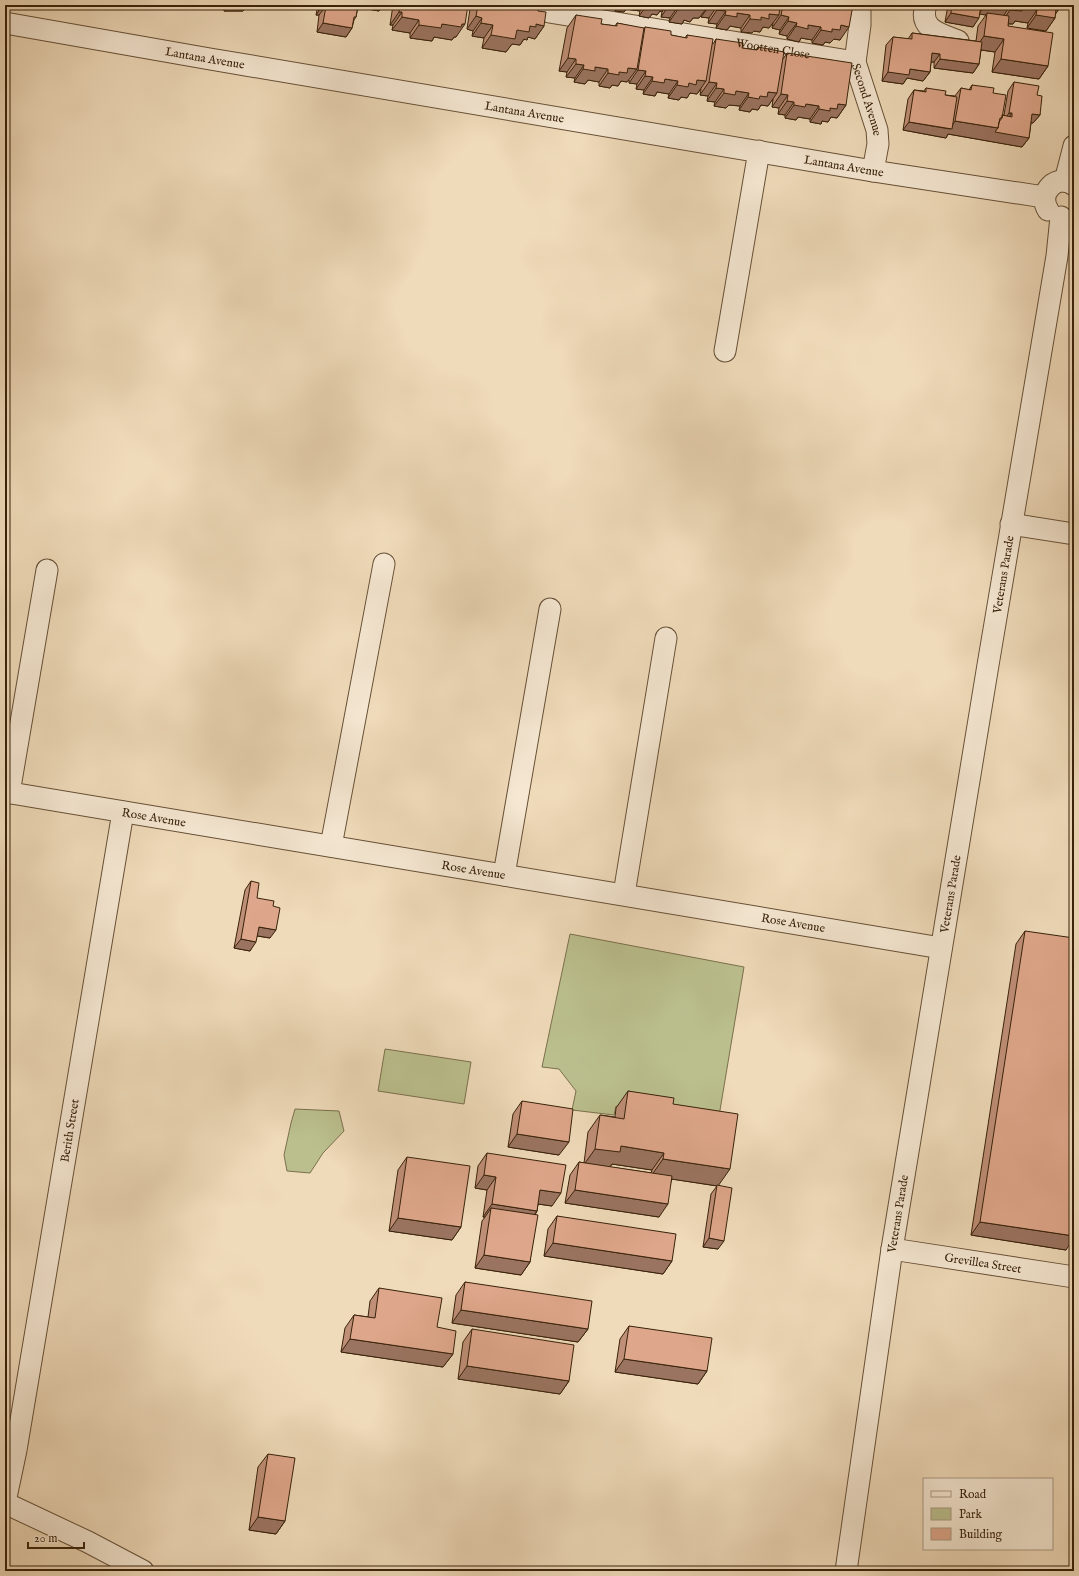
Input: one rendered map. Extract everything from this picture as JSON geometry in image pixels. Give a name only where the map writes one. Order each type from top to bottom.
[{"type":"street","name":"Second Avenue","points":[[859,5],[860,25],[855,62],[877,130],[878,144],[873,171]]},
{"type":"street","points":[[926,5],[924,11],[925,20],[930,28],[939,34],[958,41]]},
{"type":"street","name":"Wootten Close","points":[[549,12],[855,62]]},
{"type":"street","name":"Lantana Avenue","points":[[5,23],[199,58],[873,171],[1044,198]]},
{"type":"street","points":[[1068,216],[1050,213],[1047,209],[1044,198],[1049,187],[1054,183],[1059,181],[1069,183],[1074,146]]},
{"type":"street","points":[[725,351],[759,151]]},
{"type":"street","name":"Veterans Parade","points":[[846,1571],[892,1249],[941,948],[1057,256],[1068,216]]},
{"type":"street","points":[[1011,524],[1074,534]]},
{"type":"street","points":[[331,846],[384,564]]},
{"type":"street","points":[[7,792],[47,570]]},
{"type":"street","points":[[504,875],[550,609]]},
{"type":"street","points":[[624,894],[666,638]]},
{"type":"street","name":"Rose Avenue","points":[[7,792],[941,948]]},
{"type":"street","name":"Berith Street","points":[[5,1502],[11,1449],[123,812]]},
{"type":"street","name":"Grevillea Street","points":[[892,1249],[1074,1277]]},
{"type":"street","points":[[5,1502],[88,1542],[143,1571]]},
{"type":"green space","points":[[570,934],[744,967],[717,1128],[663,1113],[616,1106],[614,1115],[572,1110],[576,1091],[559,1069],[542,1067]]},
{"type":"green space","points":[[385,1049],[471,1062],[464,1104],[378,1091]]},
{"type":"green space","points":[[295,1109],[339,1111],[344,1131],[323,1153],[310,1173],[287,1171],[284,1155]]},
{"type":"building","points":[[358,5],[352,28],[323,23],[326,6],[322,6]]},
{"type":"building","points":[[400,5],[468,5],[465,24],[462,24],[461,27],[442,24],[441,28],[419,25],[419,20],[402,17],[402,12],[399,12]]},
{"type":"building","points":[[478,5],[539,6],[538,11],[546,12],[544,26],[536,24],[536,27],[530,26],[529,32],[517,30],[515,39],[491,35],[493,25],[481,23],[482,18],[476,16]]},
{"type":"building","points":[[681,5],[694,5],[694,7]]},
{"type":"building","points":[[718,5],[780,5],[779,15],[769,14],[769,19],[761,17],[761,20],[750,19],[750,15],[737,13],[737,17],[725,15],[726,11],[717,10]]},
{"type":"building","points":[[783,5],[853,5],[849,27],[841,25],[840,30],[832,29],[832,32],[821,30],[821,27],[808,25],[808,29],[796,26],[797,23],[788,21],[789,17],[781,15]]},
{"type":"building","points":[[952,5],[981,5],[979,18],[951,13]]},
{"type":"building","points":[[985,5],[1008,5],[1008,9]]},
{"type":"building","points":[[1011,5],[1060,5],[1059,9],[1056,9],[1055,18],[1036,15],[1037,10],[1022,8],[1022,11],[1010,10]]},
{"type":"building","points":[[987,13],[1009,16],[1008,26],[1053,33],[1048,66],[1001,59],[1004,39],[984,36]]},
{"type":"building","points":[[576,15],[602,19],[601,24],[617,26],[617,23],[644,28],[637,69],[628,68],[627,73],[619,72],[619,75],[608,73],[608,69],[595,67],[595,71],[583,69],[584,65],[576,64],[576,59],[568,58]]},
{"type":"building","points":[[645,27],[671,31],[671,35],[687,38],[687,35],[713,39],[706,81],[697,80],[696,85],[689,83],[688,87],[677,85],[678,81],[665,79],[664,83],[652,81],[653,77],[645,76],[646,71],[638,70]]},
{"type":"building","points":[[912,33],[982,42],[979,64],[940,59],[940,54],[932,53],[930,72],[910,69],[909,75],[888,72],[893,37],[912,39]]},
{"type":"building","points":[[716,39],[743,43],[742,48],[757,50],[758,47],[784,52],[777,93],[768,92],[767,97],[760,96],[759,99],[748,97],[749,93],[736,91],[735,95],[724,93],[724,89],[716,88],[717,83],[709,82]]},
{"type":"building","points":[[787,53],[852,63],[846,105],[838,104],[837,109],[830,108],[830,111],[819,109],[819,106],[806,104],[805,107],[794,105],[794,102],[787,101],[788,95],[781,94]]},
{"type":"building","points":[[1014,82],[1039,86],[1037,95],[1042,96],[1040,115],[1032,114],[1029,138],[995,132],[998,128],[1002,115],[1012,117],[1012,113],[1009,113]]},
{"type":"building","points":[[972,85],[994,88],[993,93],[1006,95],[1002,118],[1000,118],[998,128],[955,121],[961,88],[971,90]]},
{"type":"building","points":[[926,88],[946,91],[945,95],[957,97],[952,129],[909,122],[914,90],[926,92]]},
{"type":"building","points":[[251,881],[259,883],[257,898],[274,901],[273,906],[280,908],[276,930],[259,927],[256,942],[241,939]]},
{"type":"building","points":[[1025,931],[1074,938],[1074,1236],[980,1222]]},
{"type":"building","points":[[628,1091],[674,1098],[673,1104],[738,1114],[730,1169],[663,1159],[664,1153],[621,1146],[620,1152],[595,1149],[600,1115],[624,1119]]},
{"type":"building","points":[[522,1101],[573,1109],[569,1142],[517,1134]]},
{"type":"building","points":[[487,1153],[566,1165],[561,1193],[540,1190],[537,1211],[492,1204],[496,1177],[484,1175]]},
{"type":"building","points":[[407,1157],[470,1166],[461,1227],[398,1218]]},
{"type":"building","points":[[579,1162],[672,1176],[668,1204],[575,1190]]},
{"type":"building","points":[[717,1185],[732,1188],[724,1241],[709,1238]]},
{"type":"building","points":[[491,1208],[538,1215],[530,1262],[484,1255]]},
{"type":"building","points":[[557,1216],[676,1234],[672,1261],[553,1243]]},
{"type":"building","points":[[465,1282],[592,1301],[588,1329],[461,1310]]},
{"type":"building","points":[[379,1288],[442,1298],[437,1327],[456,1331],[453,1354],[350,1339],[354,1315],[375,1318]]},
{"type":"building","points":[[629,1326],[712,1338],[707,1371],[624,1359]]},
{"type":"building","points":[[472,1329],[574,1345],[569,1381],[467,1366]]},
{"type":"building","points":[[268,1454],[295,1458],[285,1521],[258,1517]]}]
